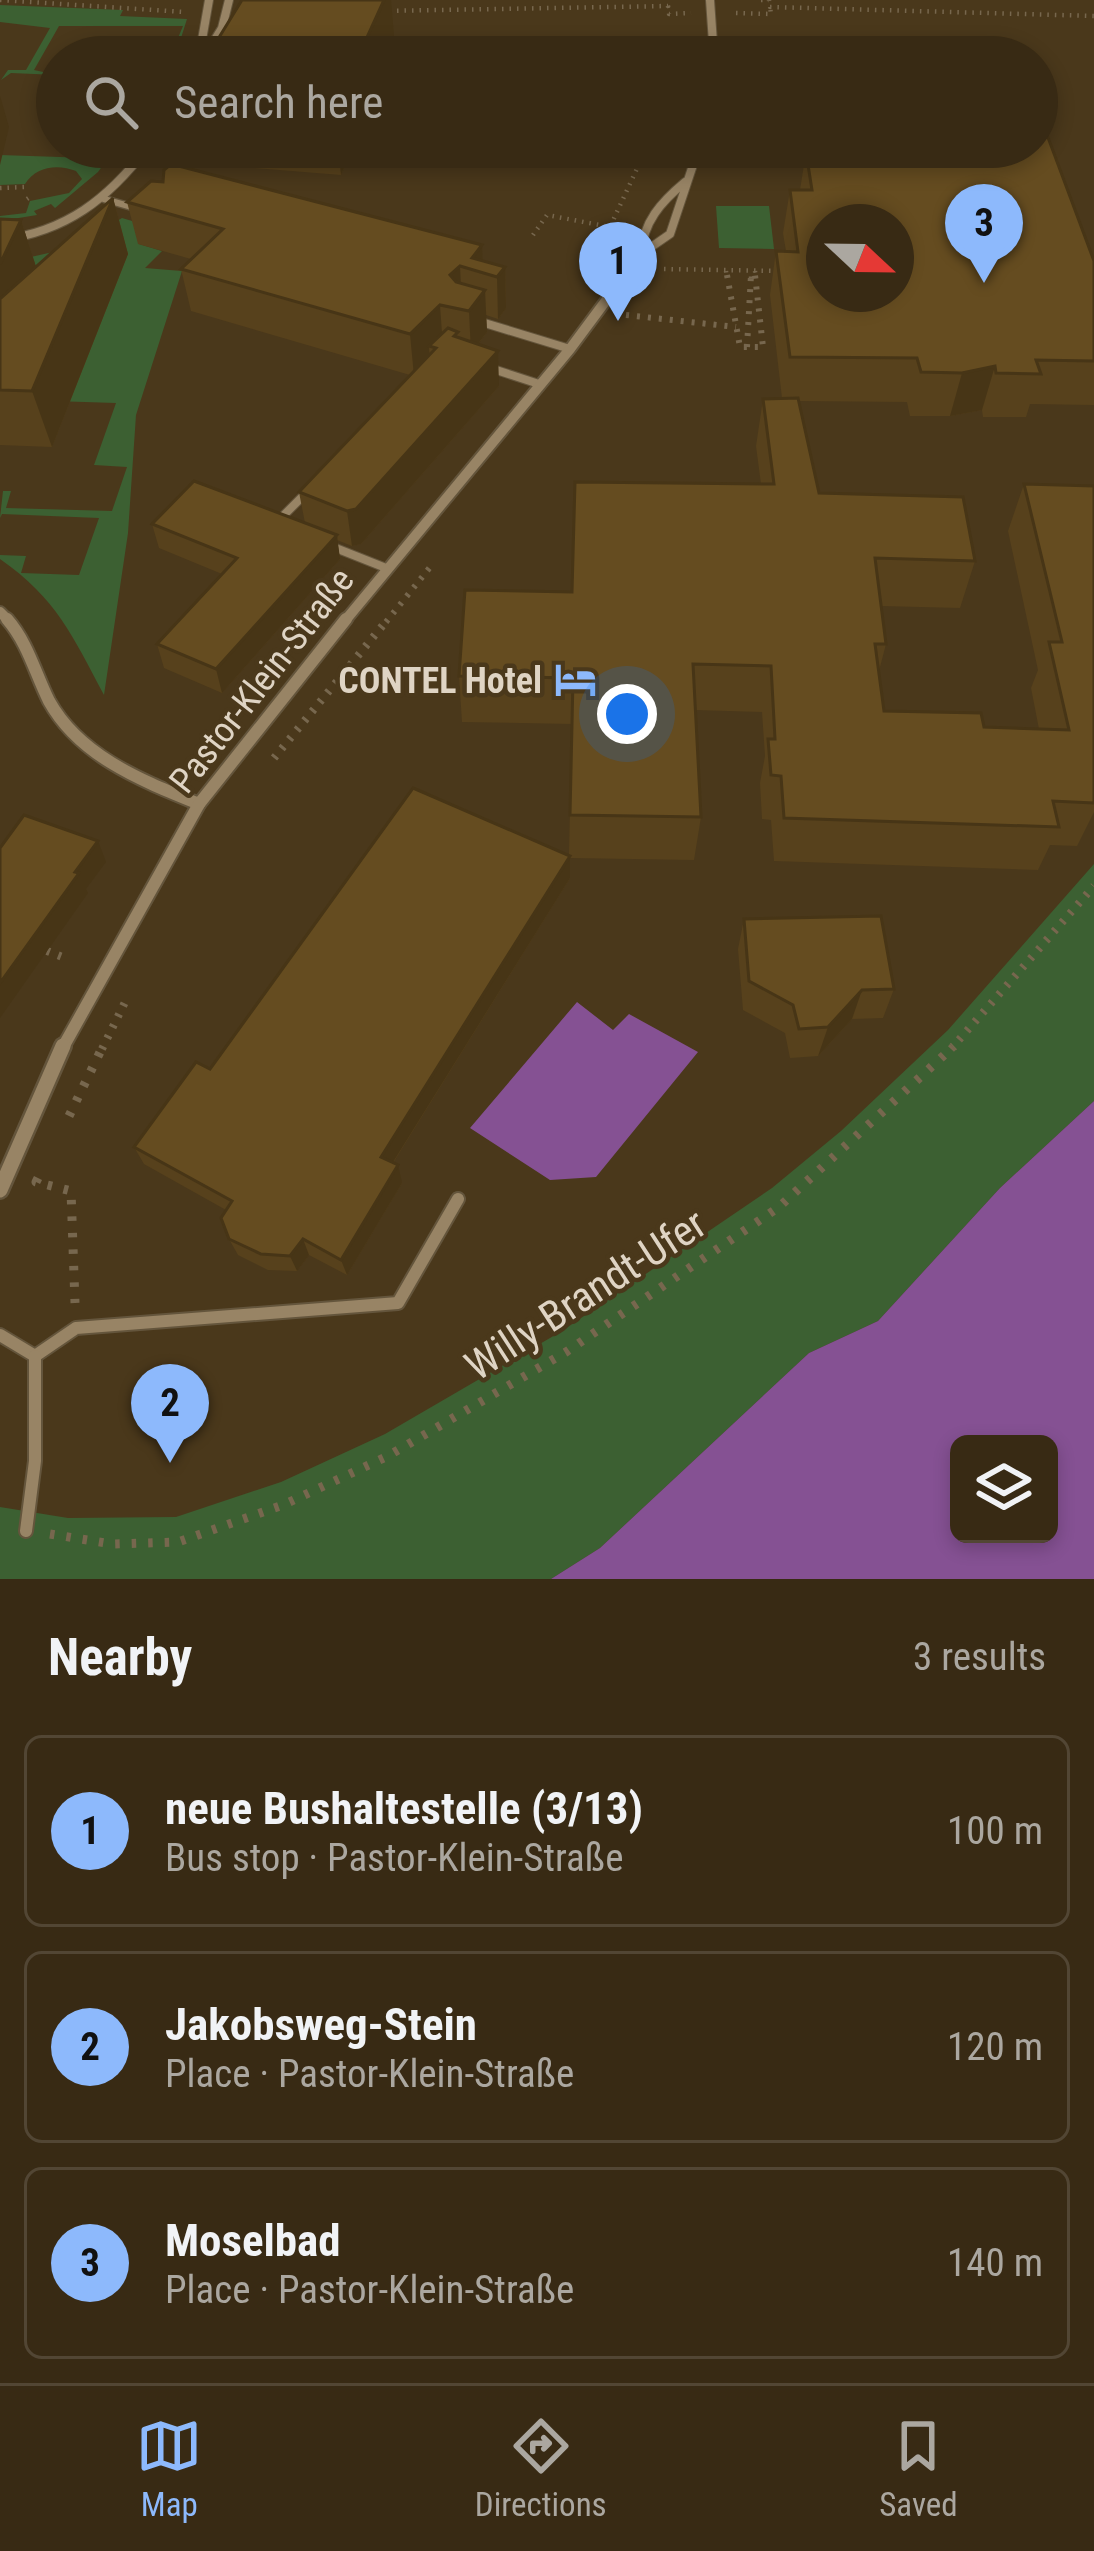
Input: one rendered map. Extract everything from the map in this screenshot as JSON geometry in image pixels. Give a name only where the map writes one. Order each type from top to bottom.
[{"type":"street","points":[[204,36],[208,0]]},
{"type":"street","points":[[216,36],[229,0]]},
{"type":"street","points":[[710,0],[713,36]]},
{"type":"street","points":[[0,240],[42,235],[68,224],[104,199],[130,168]]},
{"type":"street","name":"Pastor-Klein-Straße","points":[[0,1190],[55,1060],[200,804],[386,568],[571,349],[640,254],[670,234],[684,202],[691,168]]},
{"type":"street","name":"Pastor-Klein-Straße","points":[[640,254],[644,229],[664,198],[685,182]]},
{"type":"street","points":[[0,612],[18,626],[51,704],[96,756],[200,804]]},
{"type":"lane","points":[[104,199],[149,212]]},
{"type":"lane","points":[[461,316],[571,349]]},
{"type":"lane","points":[[468,361],[539,384]]},
{"type":"lane","points":[[287,529],[275,524],[323,476]]},
{"type":"lane","points":[[318,542],[386,568]]},
{"type":"lane","points":[[35,1356],[76,1328],[398,1303],[458,1199]]},
{"type":"lane","points":[[0,1335],[35,1356]]},
{"type":"lane","points":[[26,1531],[35,1461],[35,1356]]},
{"type":"path","points":[[0,0],[194,13]]},
{"type":"path","points":[[368,11],[668,6],[668,0]]},
{"type":"path","points":[[761,0],[770,0],[770,7],[1094,16]]},
{"type":"path","points":[[533,235],[547,215],[610,226],[635,168]]},
{"type":"path","points":[[0,188],[25,187]]},
{"type":"path","points":[[611,202],[622,204]]},
{"type":"path","points":[[652,284],[672,252]]},
{"type":"path","points":[[662,268],[788,272]]},
{"type":"path","points":[[726,271],[740,347],[763,347],[753,271]]},
{"type":"path","points":[[746,347],[753,271]]},
{"type":"path","points":[[630,318],[642,300]]},
{"type":"path","points":[[601,310],[630,318],[736,326]]},
{"type":"path","points":[[271,761],[440,555]]},
{"type":"path","name":"Willy-Brandt-Ufer","points":[[26,1531],[112,1544],[178,1542],[283,1505],[388,1456],[566,1352],[778,1207],[847,1149],[954,1046],[1094,886]]},
{"type":"path","points":[[47,952],[65,958]]},
{"type":"path","points":[[67,1120],[129,993]]},
{"type":"path","points":[[46,1163],[36,1181],[71,1191],[76,1328]]},
{"type":"green space","points":[[0,5],[123,10],[120,16],[187,19],[182,36],[183,26],[59,26],[53,36],[45,36],[50,28],[0,22]]},
{"type":"green space","points":[[36,52],[36,74],[11,73],[1,80],[8,70],[26,70]]},
{"type":"green space","points":[[0,155],[36,156],[36,168],[50,168],[35,173],[25,184],[0,185]]},
{"type":"green space","points":[[62,168],[101,168],[55,208],[51,204],[34,211],[37,215],[0,221],[0,216],[26,213],[30,201],[69,193],[82,179],[76,171]]},
{"type":"green space","points":[[716,206],[769,206],[774,249],[719,248]]},
{"type":"green space","points":[[122,218],[156,228],[139,244],[162,251],[145,268],[182,271],[136,415],[128,533],[104,695],[50,604],[0,559],[0,555],[26,556],[21,573],[79,575],[99,518],[2,514],[0,518],[3,491],[11,491],[6,508],[112,511],[127,467],[94,465],[116,403],[53,401],[58,390],[74,389],[114,288],[50,286],[22,259],[75,247]]},
{"type":"green space","points":[[1094,864],[1094,1101],[1000,1188],[878,1321],[809,1353],[600,1548],[551,1579],[0,1579],[0,1507],[68,1518],[176,1517],[281,1482],[385,1434],[562,1331],[772,1188],[841,1131],[948,1030]]},
{"type":"shaded area","points":[[577,1002],[613,1030],[629,1014],[698,1052],[596,1177],[550,1180],[470,1128]]},
{"type":"shaded area","points":[[1094,1101],[1094,1579],[551,1579],[600,1548],[809,1353],[878,1321],[1000,1188]]},
{"type":"building","points":[[242,0],[384,0],[368,36],[220,36]]},
{"type":"building","points":[[1058,164],[1094,261],[1094,361],[1036,360],[1041,374],[996,373],[995,366],[962,373],[921,372],[917,358],[790,357],[776,251],[798,252],[790,190],[812,190],[809,168],[1058,168]]},
{"type":"building","points":[[186,168],[482,245],[472,258],[505,267],[497,277],[460,266],[450,275],[456,282],[485,290],[469,311],[440,305],[410,334],[181,269],[223,229],[127,202],[151,181],[163,182],[164,170]]},
{"type":"building","points":[[113,198],[32,391],[0,390],[0,299]]},
{"type":"building","points":[[0,219],[21,220],[0,264]]},
{"type":"building","points":[[448,328],[458,332],[454,336],[498,351],[356,509],[347,511],[299,492],[436,348],[429,346]]},
{"type":"building","points":[[798,398],[819,493],[963,497],[975,561],[875,558],[886,644],[875,644],[884,711],[981,713],[984,727],[1069,730],[1049,642],[1062,642],[1024,484],[1094,486],[1094,803],[1053,801],[1059,827],[784,818],[781,776],[771,775],[768,739],[775,739],[771,666],[693,664],[701,817],[570,815],[573,678],[459,676],[465,590],[572,592],[575,482],[774,484],[763,399]]},
{"type":"building","points":[[194,481],[337,535],[216,669],[157,644],[237,558],[152,524]]},
{"type":"building","points":[[413,788],[570,856],[381,1157],[398,1165],[341,1260],[303,1239],[290,1256],[261,1254],[229,1239],[221,1218],[232,1201],[134,1147],[196,1062],[210,1069]]},
{"type":"building","points":[[24,815],[98,841],[0,983],[0,848]]},
{"type":"building","points":[[881,916],[894,989],[862,990],[828,1027],[799,1029],[793,1005],[749,981],[744,919]]},
{"type":"place","name":"Moselbad","points":[[984,283]]},
{"type":"place","name":"neue Bushaltestelle (3/13)","points":[[618,321]]},
{"type":"place","name":"CONTEL Hotel","points":[[576,680]]},
{"type":"place","name":"Jakobsweg-Stein","points":[[170,1463]]}]
